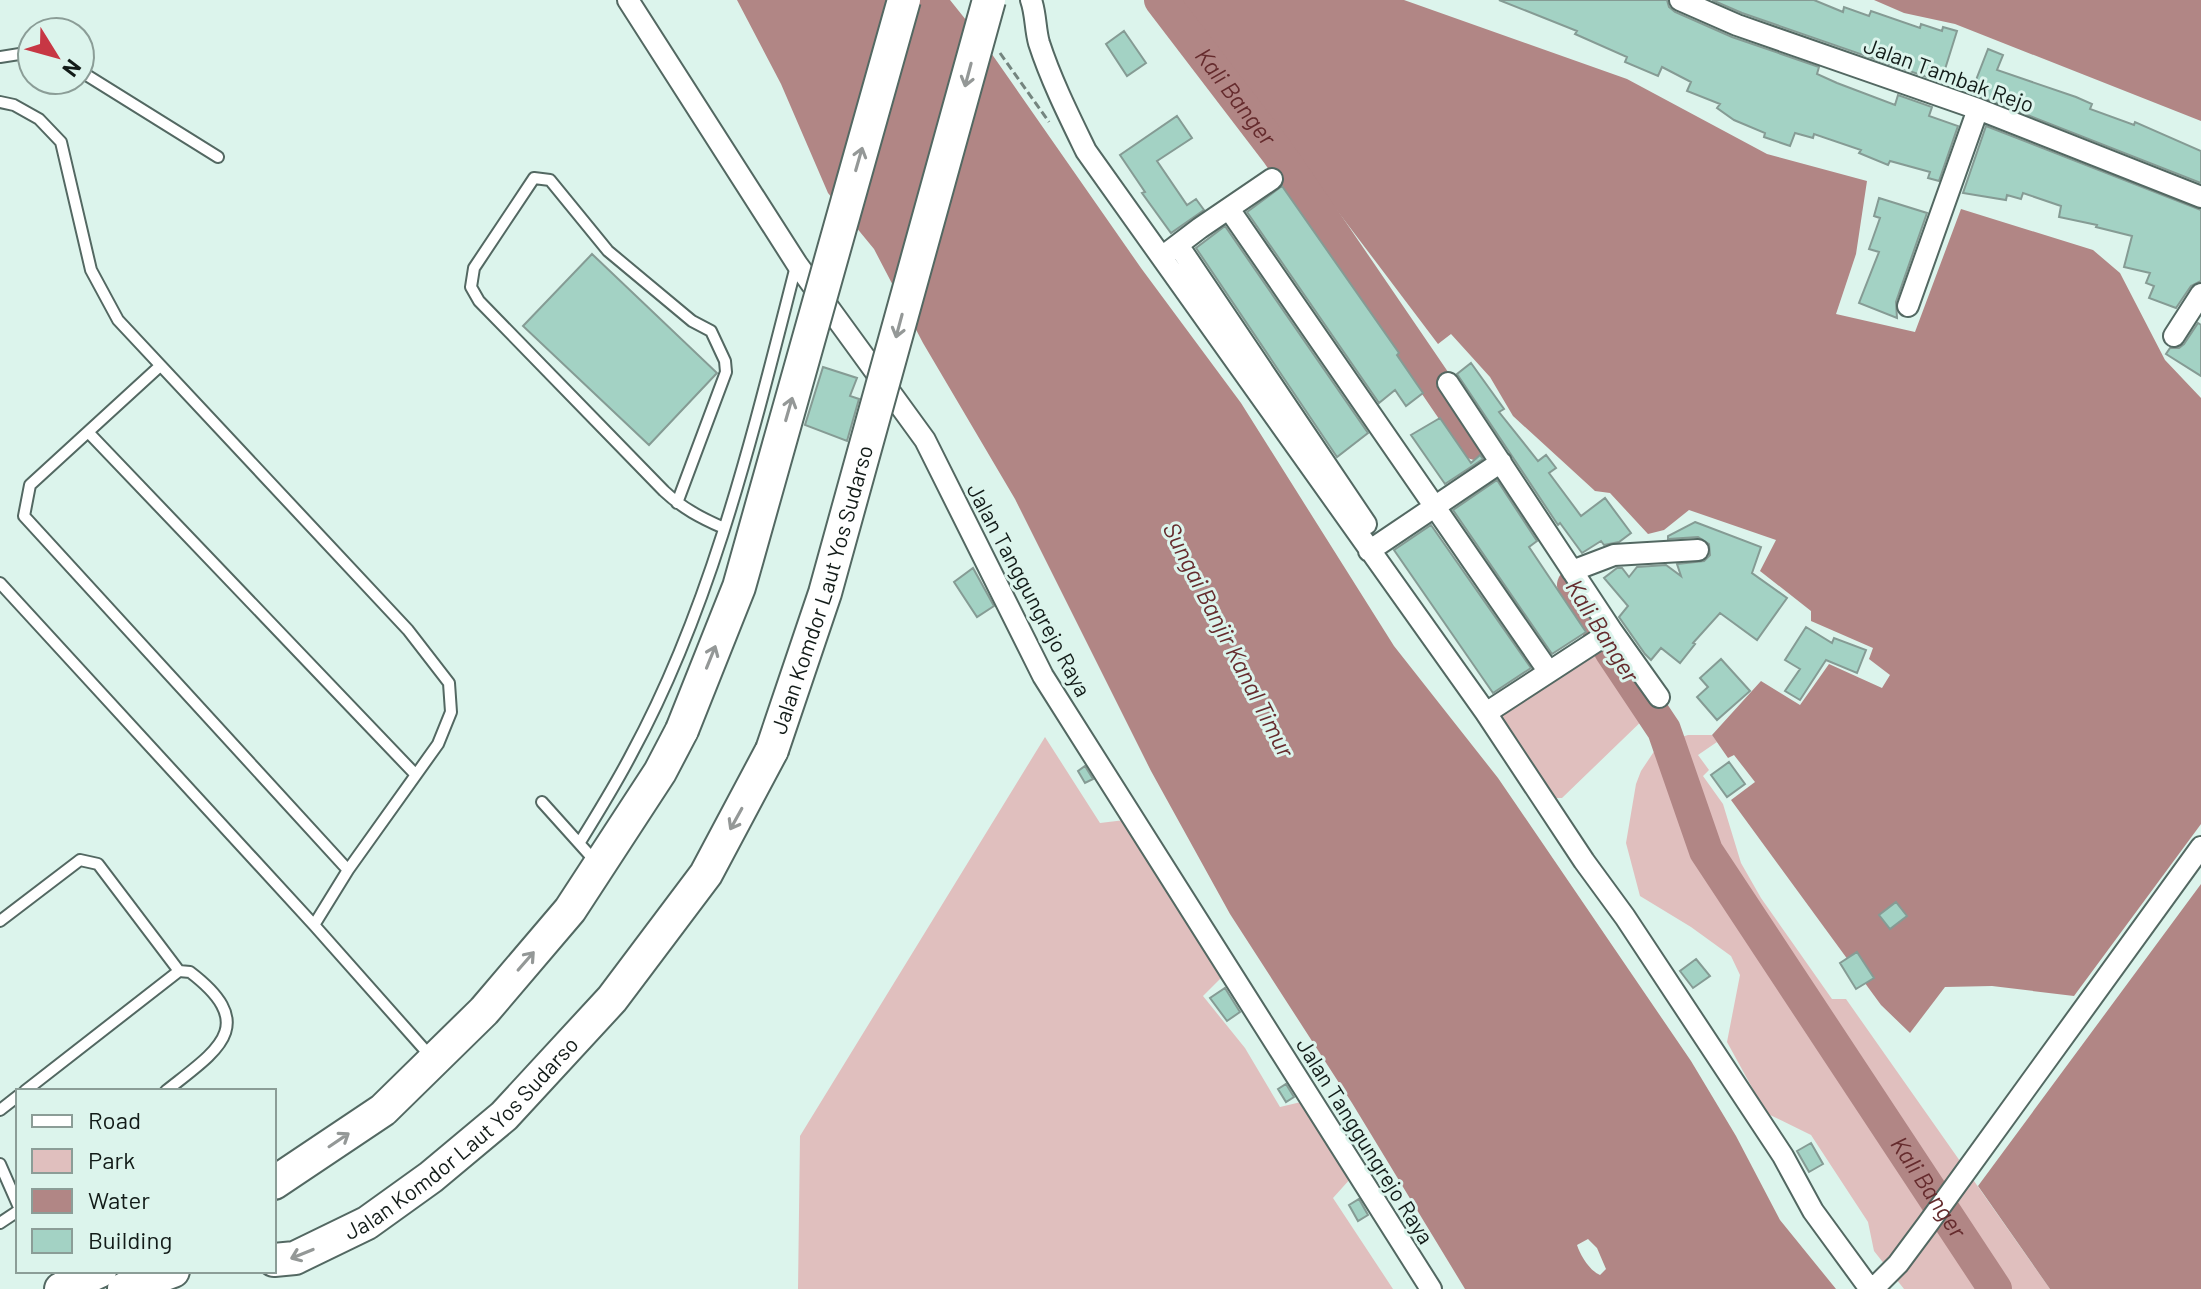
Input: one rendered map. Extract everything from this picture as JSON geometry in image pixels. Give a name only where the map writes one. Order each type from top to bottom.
[{"type":"highway","points":[[276,1182],[383,1110],[484,1011],[570,910],[589,854],[660,772],[682,730],[739,587],[904,0]]},
{"type":"highway","name":"Jalan Komdor Laut Yos Sudarso","points":[[276,1260],[295,1258],[367,1223],[431,1177],[504,1116],[612,999],[706,874],[772,750],[825,593],[989,0]]},
{"type":"highway","points":[[124,1289],[168,1273]]},
{"type":"street","name":"Jalan Tanggungrejo Raya","points":[[628,0],[797,264],[925,440],[1043,676],[1431,1289]]},
{"type":"street","points":[[1032,0],[1045,59],[1086,151],[1491,710],[1584,861],[1625,917],[1783,1156],[1813,1211],[1871,1289],[1898,1264],[2201,847]]},
{"type":"street","name":"Jalan Tambak Rejo","points":[[1680,0],[1737,25],[1978,109],[2201,197]]},
{"type":"street","points":[[1908,306],[1978,109]]},
{"type":"street","points":[[1161,258],[1272,179]]},
{"type":"street","points":[[1229,209],[1549,672]]},
{"type":"street","points":[[1178,245],[1374,547]]},
{"type":"street","points":[[2174,336],[2201,294]]},
{"type":"street","points":[[1448,383],[1659,697]]},
{"type":"street","points":[[1374,547],[1501,462]]},
{"type":"street","points":[[1572,571],[1614,555],[1698,550]]},
{"type":"street","points":[[1491,710],[1612,631]]},
{"type":"lane","points":[[96,81],[218,157]]},
{"type":"lane","points":[[0,102],[14,105],[39,119],[61,142],[91,270],[118,320],[408,630],[449,683],[451,712],[438,744],[348,870],[314,925]]},
{"type":"lane","points":[[677,503],[726,372],[722,353],[711,331],[692,321],[608,251],[550,180],[534,178],[474,268],[471,287],[479,301],[677,503],[724,528]]},
{"type":"lane","points":[[542,802],[589,854],[666,681],[724,528],[797,264]]},
{"type":"lane","points":[[160,366],[30,485],[24,516],[348,870]]},
{"type":"lane","points":[[88,432],[416,775]]},
{"type":"lane","points":[[0,583],[314,925],[434,1061]]},
{"type":"lane","points":[[0,921],[80,860],[98,864],[179,971]]},
{"type":"lane","points":[[28,1089],[179,971],[190,972],[226,1009],[228,1025],[212,1054],[168,1089]]},
{"type":"lane","points":[[0,1110],[16,1098]]},
{"type":"lane","points":[[0,1164],[16,1203]]},
{"type":"lane","points":[[0,1223],[16,1210]]},
{"type":"green space","points":[[1605,645],[1650,713],[1562,798],[1553,798],[1497,718]]},
{"type":"green space","points":[[1688,735],[1712,735],[1717,742],[1698,755],[1709,770],[1703,776],[1723,804],[1741,863],[1761,898],[1832,999],[1846,999],[2050,1289],[1904,1289],[1874,1251],[1868,1222],[1811,1135],[1766,1113],[1727,1042],[1740,975],[1731,956],[1640,896],[1626,843],[1641,771],[1655,750],[1668,741]]},
{"type":"green space","points":[[1045,737],[1100,823],[1125,820],[1222,977],[1203,996],[1245,1048],[1280,1107],[1301,1102],[1351,1178],[1333,1198],[1393,1289],[798,1289],[800,1136]]},
{"type":"water","name":"Sungai Banjir Kanal Timur","points":[[737,0],[950,0],[982,40],[1141,268],[1241,403],[1394,646],[1498,778],[1691,1061],[1736,1136],[1780,1220],[1836,1289],[1465,1289],[1352,1103],[1230,914],[1151,771],[1015,499],[923,343],[874,249],[828,193],[781,84]],"holes":[[[1588,1239],[1597,1248],[1606,1269],[1600,1275],[1586,1262],[1577,1245]]]},
{"type":"water","points":[[1178,0],[1404,0],[1627,79],[1767,154],[1867,181],[1856,254],[1836,314],[1915,332],[1961,209],[2093,250],[2120,273],[2165,360],[2201,398],[2201,824],[2074,996],[1992,986],[1945,987],[1910,1033],[1881,1005],[1731,800],[1755,782],[1734,755],[1728,758],[1712,735],[1761,681],[1800,705],[1829,664],[1882,688],[1890,675],[1869,659],[1873,648],[1811,621],[1811,611],[1760,571],[1776,540],[1689,510],[1664,530],[1648,534],[1610,493],[1595,491],[1513,416],[1490,377],[1451,334],[1438,344]]},
{"type":"water","points":[[1874,0],[2201,0],[2201,121],[1955,24],[1904,13]]},
{"type":"water","points":[[2201,884],[2201,1289],[2050,1289],[1978,1186]]},
{"type":"building","points":[[1499,0],[1667,0],[1675,12],[1732,37],[1819,67],[1817,74],[1837,83],[1895,105],[1898,95],[1932,107],[1929,116],[1958,126],[1939,181],[1928,178],[1930,172],[1890,161],[1888,165],[1859,153],[1861,150],[1814,134],[1813,138],[1795,133],[1790,146],[1764,137],[1765,133],[1734,120],[1717,108],[1720,104],[1687,91],[1691,82],[1662,67],[1658,76],[1625,62],[1627,57],[1575,34],[1577,31]]},
{"type":"building","points":[[1712,0],[1814,0],[1843,12],[1844,7],[1869,16],[1871,11],[1920,28],[1921,24],[1942,31],[1943,27],[1957,31],[1941,82]]},
{"type":"building","points":[[1124,31],[1146,63],[1127,76],[1106,44]]},
{"type":"building","points":[[1988,49],[2003,55],[1997,70],[2076,97],[2092,104],[2090,109],[2134,125],[2135,122],[2201,151],[2201,183],[1971,93]]},
{"type":"building","points":[[1177,116],[1192,138],[1157,161],[1187,205],[1196,199],[1204,210],[1171,233],[1120,155]]},
{"type":"building","points":[[1986,126],[2201,210],[2201,281],[2191,286],[2176,308],[2149,298],[2154,286],[2146,283],[2150,273],[2124,267],[2132,236],[2059,217],[2061,206],[2023,193],[2021,199],[2007,195],[2006,200],[1963,193]]},
{"type":"building","points":[[1282,186],[1399,353],[1397,355],[1423,393],[1406,406],[1395,390],[1379,403],[1247,212]]},
{"type":"building","points":[[1879,198],[1927,213],[1896,302],[1897,318],[1859,303],[1879,252],[1869,249],[1880,218],[1874,216]]},
{"type":"building","points":[[1225,226],[1368,433],[1337,457],[1196,248]]},
{"type":"building","points":[[592,254],[717,373],[649,445],[523,326]]},
{"type":"building","points":[[2198,323],[2201,325],[2201,376],[2166,354],[2170,348],[2179,348],[2184,344]]},
{"type":"building","points":[[1471,363],[1504,409],[1499,412],[1538,461],[1546,455],[1556,468],[1549,473],[1581,516],[1605,498],[1631,533],[1619,542],[1604,545],[1601,541],[1582,553],[1560,523],[1558,525],[1457,374]]},
{"type":"building","points":[[823,367],[857,378],[850,396],[859,399],[847,441],[805,425]]},
{"type":"building","points":[[1440,418],[1471,463],[1480,455],[1483,459],[1445,484],[1411,435]]},
{"type":"building","points":[[1497,480],[1537,541],[1529,547],[1586,632],[1552,654],[1453,510]]},
{"type":"building","points":[[1695,522],[1761,547],[1752,573],[1787,598],[1757,640],[1720,613],[1680,663],[1661,648],[1651,660],[1619,617],[1628,606],[1604,578],[1617,568],[1622,568],[1629,577],[1637,567],[1666,565],[1681,576],[1677,564],[1704,561],[1710,555],[1709,544],[1698,537],[1668,539],[1668,536]]},
{"type":"building","points":[[1431,525],[1531,668],[1493,693],[1394,550]]},
{"type":"building","points":[[973,568],[994,606],[977,617],[954,582]]},
{"type":"building","points":[[1806,627],[1832,643],[1834,638],[1866,650],[1857,673],[1826,660],[1800,700],[1785,691],[1800,669],[1785,660]]},
{"type":"building","points":[[1721,659],[1750,691],[1717,720],[1697,697],[1708,687],[1700,678]]},
{"type":"building","points":[[1729,762],[1745,784],[1727,797],[1711,775]]},
{"type":"building","points":[[1085,766],[1093,779],[1085,783],[1078,771]]},
{"type":"building","points":[[1896,902],[1907,916],[1890,929],[1879,915]]},
{"type":"building","points":[[1857,952],[1874,978],[1856,989],[1840,963]]},
{"type":"building","points":[[1696,959],[1710,976],[1693,988],[1680,971]]},
{"type":"building","points":[[1225,988],[1240,1012],[1227,1021],[1210,998]]},
{"type":"building","points":[[1286,1084],[1294,1097],[1286,1102],[1278,1089]]},
{"type":"building","points":[[1811,1143],[1823,1164],[1809,1172],[1797,1151]]},
{"type":"building","points":[[1359,1199],[1368,1215],[1358,1221],[1349,1205]]},
{"type":"waterway","name":"Kali Banger","points":[[1161,0],[1278,153],[1476,443]]},
{"type":"waterway","name":"Kali Banger","points":[[1574,585],[1612,652],[1664,730],[1706,851],[1995,1289]]}]
